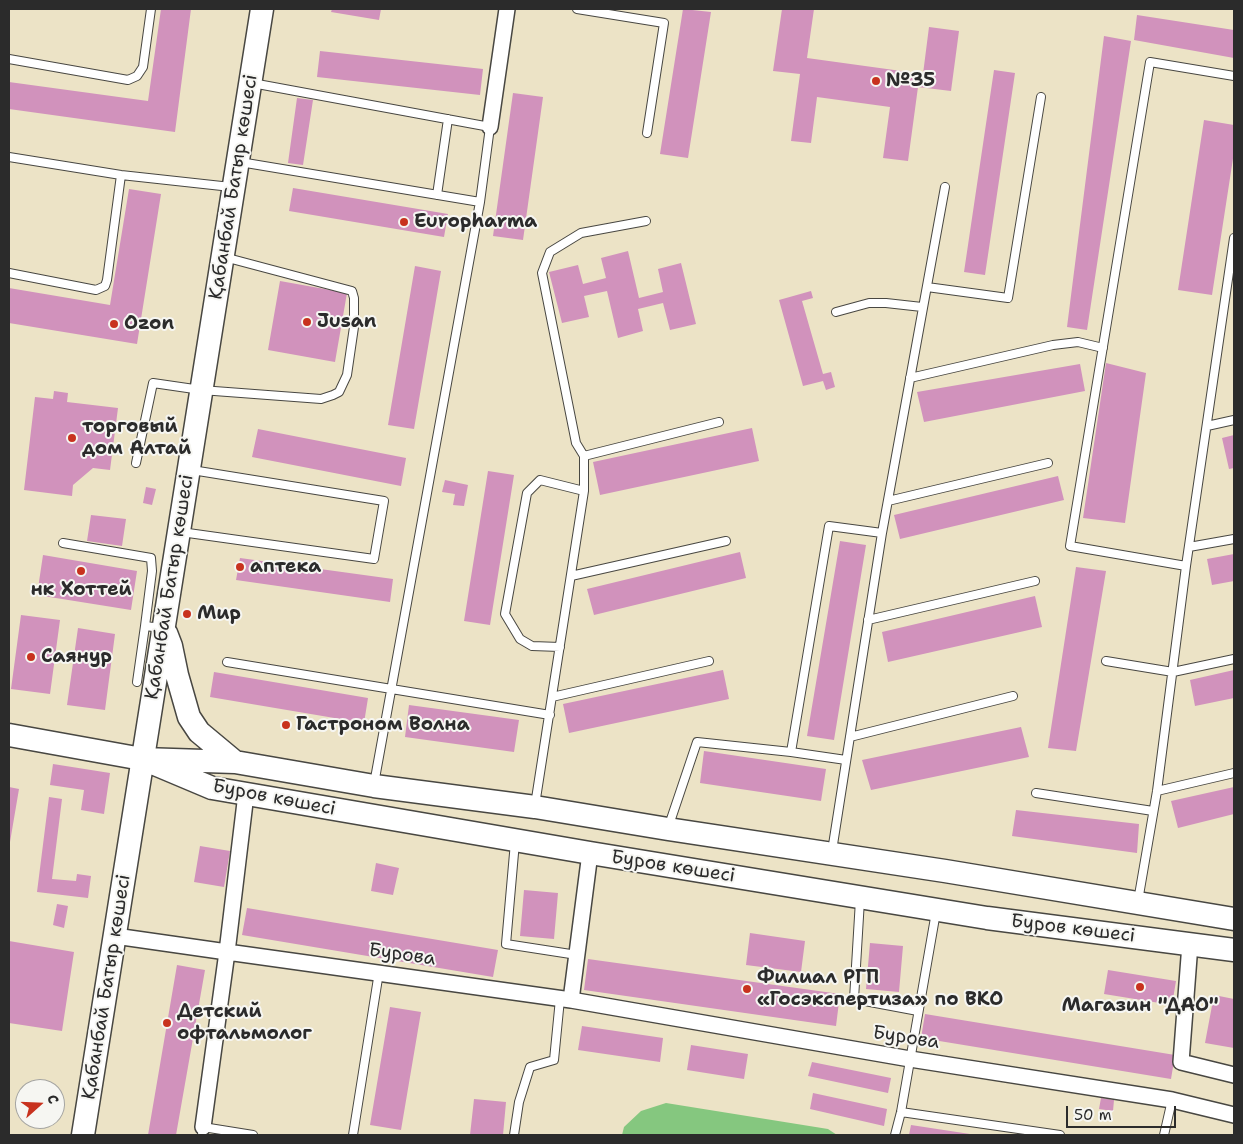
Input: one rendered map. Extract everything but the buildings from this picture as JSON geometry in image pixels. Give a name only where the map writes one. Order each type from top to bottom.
[{"type":"main road","name":"Қабанбай Батыр көшесі","points":[[83,1135],[142,759],[154,627],[179,532],[262,9]]},
{"type":"main road","points":[[154,627],[171,646],[189,717],[199,732],[235,762]]},
{"type":"main road","points":[[9,735],[142,759]]},
{"type":"main road","name":"Буров көшесі","points":[[142,759],[235,762],[374,786],[535,807],[774,846],[831,853],[1234,919]]},
{"type":"main road","name":"Буров көшесі","points":[[142,759],[212,788],[246,794],[860,898],[987,918],[1234,950]]},
{"type":"main road","points":[[770,883],[774,846]]},
{"type":"street","points":[[490,128],[507,9]]},
{"type":"street","points":[[203,1131],[246,794]]},
{"type":"street","points":[[565,1000],[577,955],[590,853]]},
{"type":"street","name":"Бурова","points":[[115,936],[379,972],[565,1000],[910,1059],[1172,1100],[1234,1115]]},
{"type":"street","points":[[1190,944],[1181,1062],[1234,1075]]},
{"type":"lane","points":[[9,59],[128,80],[137,76],[143,67],[151,9]]},
{"type":"lane","points":[[577,9],[664,22],[647,133]]},
{"type":"lane","points":[[1186,566],[1070,546],[1150,62],[1234,76]]},
{"type":"lane","points":[[251,83],[490,128],[480,202],[374,786]]},
{"type":"lane","points":[[926,287],[1008,298],[1041,97]]},
{"type":"lane","points":[[437,195],[448,119]]},
{"type":"lane","points":[[9,157],[120,175],[233,187]]},
{"type":"lane","points":[[237,162],[480,202]]},
{"type":"lane","points":[[9,273],[96,290],[105,286],[120,175]]},
{"type":"lane","points":[[831,853],[882,533],[945,187]]},
{"type":"lane","points":[[535,807],[584,491],[584,456],[576,442],[542,273],[550,252],[581,233],[646,221]]},
{"type":"lane","points":[[1138,903],[1157,791],[1186,566],[1233,258],[1234,238]]},
{"type":"lane","points":[[136,463],[154,383],[201,390],[321,399],[338,392],[347,375],[354,326],[354,298],[352,291],[223,257]]},
{"type":"lane","points":[[836,312],[868,303],[922,307]]},
{"type":"lane","points":[[910,378],[1053,345],[1078,342],[1103,348]]},
{"type":"lane","points":[[1207,426],[1234,420]]},
{"type":"lane","points":[[584,456],[719,422]]},
{"type":"lane","points":[[888,501],[1048,463]]},
{"type":"lane","points":[[179,532],[374,560],[384,502],[188,470]]},
{"type":"lane","points":[[560,647],[532,646],[520,639],[505,614],[527,493],[540,480],[584,491]]},
{"type":"lane","points":[[791,752],[829,526],[882,533]]},
{"type":"lane","points":[[1189,548],[1234,539]]},
{"type":"lane","points":[[571,576],[726,541]]},
{"type":"lane","points":[[63,544],[151,558],[154,627],[136,682]]},
{"type":"lane","points":[[868,620],[1035,581]]},
{"type":"lane","points":[[1106,661],[1173,672],[1234,659]]},
{"type":"lane","points":[[552,697],[709,661]]},
{"type":"lane","points":[[227,662],[550,714]]},
{"type":"lane","points":[[850,737],[1013,696]]},
{"type":"lane","points":[[668,829],[698,742],[846,760]]},
{"type":"lane","points":[[1157,791],[1234,774]]},
{"type":"lane","points":[[1036,793],[1153,810]]},
{"type":"lane","points":[[515,840],[506,944],[577,955]]},
{"type":"lane","points":[[860,898],[854,999],[918,1011]]},
{"type":"lane","points":[[895,1135],[901,1112],[936,910]]},
{"type":"lane","points":[[353,1135],[379,972]]},
{"type":"lane","points":[[514,1135],[519,1102],[530,1067],[554,1060],[565,1000]]},
{"type":"lane","points":[[1164,1135],[1172,1100]]},
{"type":"lane","points":[[901,1112],[1060,1135]]},
{"type":"lane","points":[[203,1131],[253,1135]]},
{"type":"green space","points":[[666,1103],[828,1129],[837,1135],[622,1135],[624,1127],[641,1111]]},
{"type":"place","name":"№35","points":[[876,81]]},
{"type":"place","name":"Europharma","points":[[404,222]]},
{"type":"place","name":"Jusan","points":[[307,322]]},
{"type":"place","name":"Ozon","points":[[114,324]]},
{"type":"place","name":"торговый дом Алтай","points":[[72,438]]},
{"type":"place","name":"аптека","points":[[240,567]]},
{"type":"place","name":"нк Хоттей","points":[[81,571]]},
{"type":"place","name":"Мир","points":[[187,614]]},
{"type":"place","name":"Саянур","points":[[31,657]]},
{"type":"place","name":"Гастроном Волна","points":[[286,725]]},
{"type":"place","name":"Магазин \"ДАО\"","points":[[1140,987]]},
{"type":"place","name":"Филиал РГП «Госэкспертиза» по ВКО","points":[[747,989]]},
{"type":"place","name":"Детский офтальмолог","points":[[167,1023]]}]
